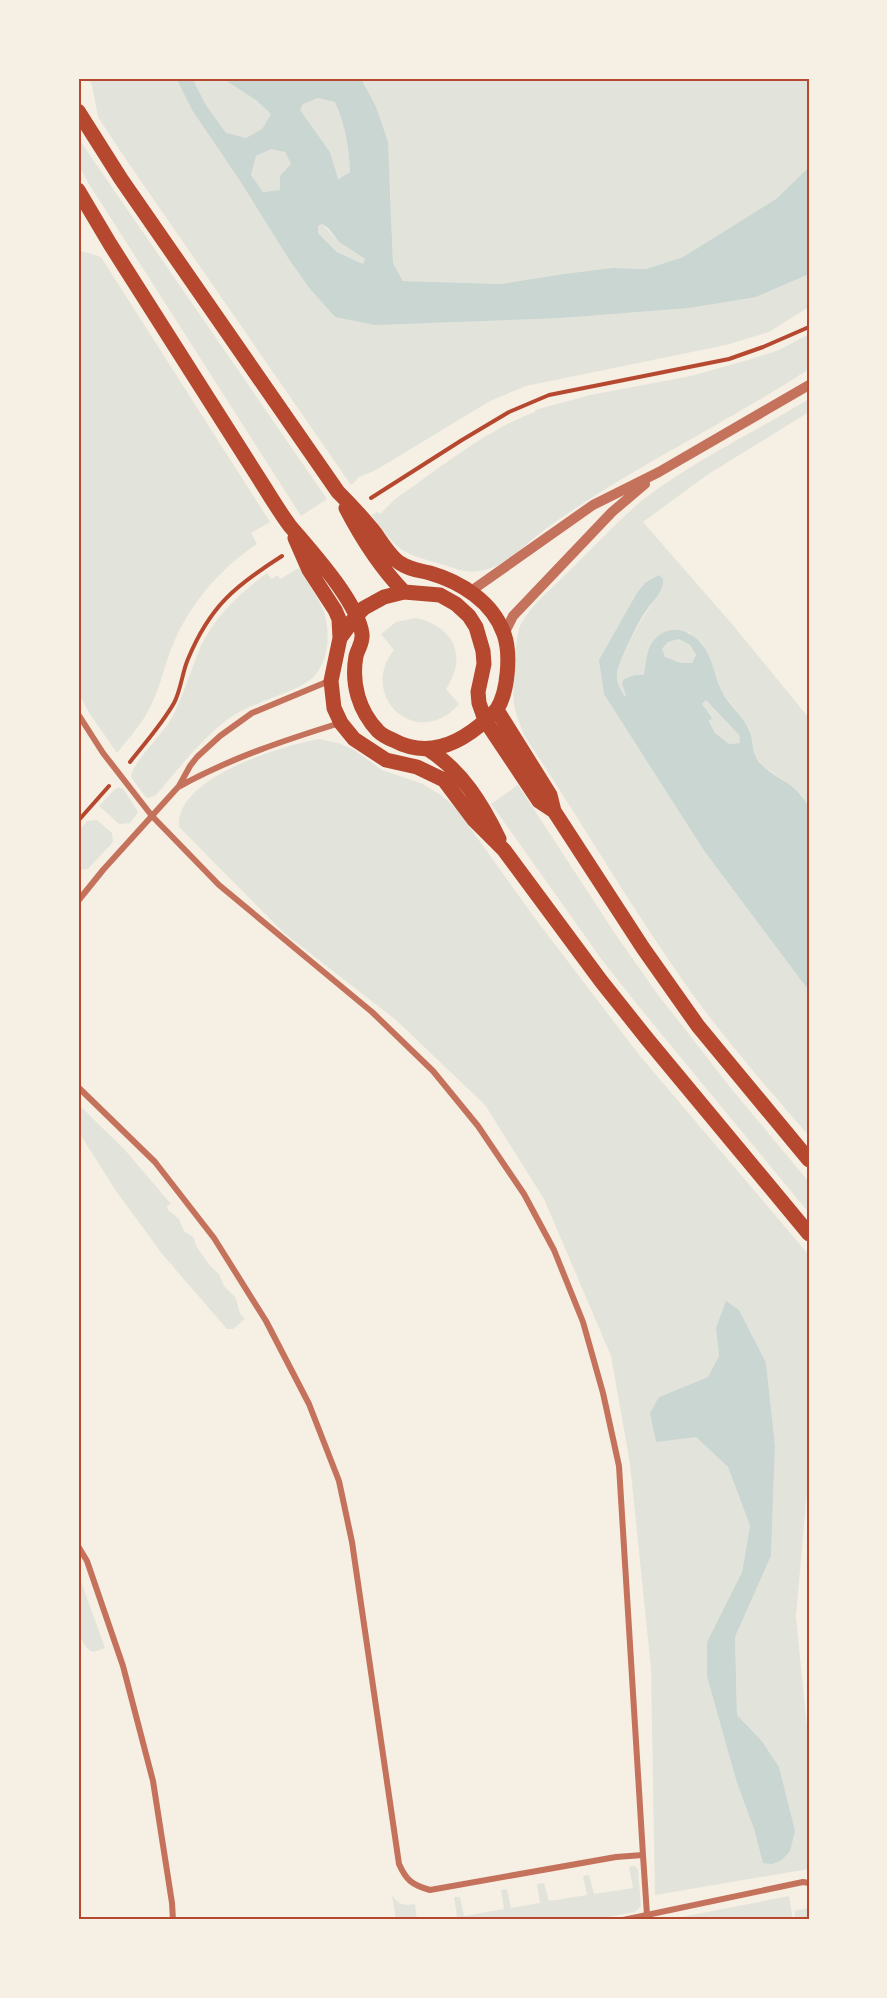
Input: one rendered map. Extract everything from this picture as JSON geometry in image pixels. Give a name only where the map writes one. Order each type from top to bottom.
[{"type":"main road","points":[[78,111],[121,179],[360,523],[387,574],[404,592]]},
{"type":"main road","points":[[78,190],[159,323],[309,556],[309,570],[339,619],[340,638],[331,681],[334,708],[341,723],[354,739],[386,760],[417,767],[444,780],[474,820],[504,850],[648,1040],[809,1234]]},
{"type":"main road","points":[[309,556],[321,561],[356,616],[362,635],[361,645],[356,655],[358,700],[380,733],[403,746],[429,750],[467,736],[491,715],[503,694],[508,668],[504,634],[496,618],[471,591],[451,580],[412,570],[399,562],[360,523]]},
{"type":"main road","points":[[456,604],[471,591]]},
{"type":"main road","points":[[340,638],[364,608],[384,597],[404,592],[440,595],[456,604],[469,616],[476,627],[483,651],[484,664],[478,692],[479,703],[491,715],[550,795],[554,810],[643,948],[698,1026],[809,1160]]},
{"type":"main road","points":[[341,723],[368,718]]},
{"type":"main road","points":[[429,750],[455,770],[485,810],[504,850]]},
{"type":"street","points":[[471,591],[593,505],[659,472],[809,385]]},
{"type":"street","points":[[504,634],[513,616],[612,512],[659,472]]},
{"type":"street","points":[[78,901],[179,786],[197,757],[220,736],[252,713],[331,681]]},
{"type":"street","points":[[78,714],[119,774],[152,816],[219,885],[372,1012],[433,1071],[478,1126],[524,1194],[554,1251],[583,1322],[603,1393],[619,1466],[647,1915]]},
{"type":"street","points":[[179,786],[210,770],[268,746],[341,723]]},
{"type":"street","points":[[78,1087],[154,1162],[214,1238],[266,1321],[309,1404],[339,1481],[352,1542],[399,1864],[405,1877],[418,1887],[430,1890],[643,1854]]},
{"type":"street","points":[[78,1546],[87,1561],[123,1666],[153,1780],[173,1920]]},
{"type":"street","points":[[623,1920],[803,1882],[809,1883]]},
{"type":"path","points":[[369,500],[509,412],[549,395],[729,359],[809,327]]},
{"type":"path","points":[[78,821],[155,730],[174,701],[187,662],[210,616],[242,582],[283,555]]},
{"type":"shaded area","points":[[87,78],[176,78],[192,110],[290,261],[310,289],[335,317],[560,318],[756,297],[809,274],[809,307],[769,332],[726,345],[526,386],[490,401],[376,470],[357,478],[351,485],[98,117],[92,85]]},
{"type":"shaded area","points":[[176,78],[192,78],[206,105],[226,133],[246,138],[262,129],[271,114],[257,101],[228,82],[226,78],[361,78],[376,107],[388,142],[393,263],[403,281],[501,284],[612,268],[646,269],[683,257],[776,199],[809,167],[809,274],[756,297],[689,308],[560,318],[375,325],[335,317],[310,289],[290,261],[192,110]],"holes":[[[318,98],[335,102],[344,127],[350,172],[338,179],[330,152],[300,110],[303,104]],[[271,149],[285,152],[291,164],[280,176],[280,190],[263,192],[251,175],[256,156]],[[322,224],[328,228],[339,242],[365,259],[363,264],[337,252],[318,233],[318,226]]]},
{"type":"shaded area","points":[[192,78],[226,78],[228,82],[257,101],[271,114],[262,129],[247,138],[226,134],[206,105]]},
{"type":"shaded area","points":[[361,78],[809,78],[809,167],[776,199],[683,257],[646,269],[612,268],[501,284],[403,281],[393,263],[390,183],[366,86]]},
{"type":"shaded area","points":[[318,98],[335,101],[344,127],[350,172],[337,179],[330,152],[299,110],[302,104]]},
{"type":"shaded area","points":[[78,138],[327,499],[301,516],[89,184],[78,165]]},
{"type":"shaded area","points":[[271,148],[285,152],[291,164],[280,190],[262,192],[251,175],[256,156]]},
{"type":"shaded area","points":[[322,224],[339,242],[365,259],[363,264],[337,252],[318,233],[318,226]]},
{"type":"shaded area","points":[[78,250],[101,257],[270,522],[251,533],[257,544],[218,577],[186,618],[171,649],[151,705],[140,724],[117,753],[78,693]]},
{"type":"shaded area","points":[[809,334],[809,369],[609,487],[544,530],[506,561],[488,569],[465,571],[409,554],[388,537],[372,515],[377,512],[380,514],[394,500],[480,440],[535,410],[590,395],[691,376],[779,350]]},
{"type":"shaded area","points":[[809,399],[809,412],[707,475],[643,522],[732,624],[809,718],[809,809],[803,796],[764,768],[755,756],[750,730],[722,692],[707,652],[689,632],[648,651],[644,675],[635,675],[622,684],[627,695],[624,696],[617,680],[619,666],[644,615],[655,600],[599,660],[755,918],[809,991],[809,1136],[721,1031],[649,931],[524,735],[515,709],[513,689],[521,624],[538,601],[610,530],[639,503],[668,482]]},
{"type":"shaded area","points":[[299,568],[319,600],[328,632],[326,653],[318,672],[302,685],[243,710],[224,722],[197,748],[155,796],[148,798],[131,777],[132,772],[175,712],[200,648],[213,626],[238,597],[267,573],[271,579],[278,575],[280,579]]},
{"type":"shaded area","points":[[659,575],[663,579],[660,592],[638,624],[618,668],[617,680],[624,696],[626,695],[622,684],[624,679],[644,675],[648,652],[654,640],[668,631],[676,630],[690,634],[707,652],[721,690],[748,727],[759,762],[798,792],[809,809],[809,991],[703,849],[604,694],[599,660],[645,583]],"holes":[[[679,639],[690,645],[696,655],[692,663],[681,663],[665,657],[662,649],[668,642]],[[706,700],[739,735],[740,743],[729,744],[715,733],[709,721],[712,718],[702,704]]]},
{"type":"shaded area","points":[[416,618],[440,628],[454,644],[456,655],[453,677],[446,689],[459,704],[447,715],[430,722],[416,722],[403,716],[392,707],[385,695],[383,681],[385,666],[394,650],[381,634],[396,622]]},
{"type":"shaded area","points":[[679,639],[690,645],[696,656],[692,663],[681,663],[665,657],[662,649],[668,642]]},
{"type":"shaded area","points":[[706,700],[739,735],[740,743],[729,744],[715,733],[702,704]]},
{"type":"shaded area","points":[[319,739],[338,743],[354,750],[382,770],[423,784],[456,808],[534,917],[640,1056],[809,1255],[809,1491],[807,1492],[796,1616],[809,1747],[809,1869],[655,1895],[651,1669],[630,1464],[611,1356],[544,1199],[485,1105],[396,1020],[284,933],[179,827],[182,809],[193,794],[211,779],[257,757]],"holes":[[[716,1328],[766,1363],[775,1445],[771,1556],[735,1637],[737,1715],[761,1740],[755,1832],[737,1783],[707,1642],[742,1572],[750,1526],[728,1467],[659,1397],[708,1377],[719,1356]]]},
{"type":"shaded area","points":[[518,785],[656,992],[730,1087],[809,1182],[809,1213],[602,960],[491,804]]},
{"type":"shaded area","points":[[119,787],[124,790],[138,812],[130,823],[119,824],[99,806]]},
{"type":"shaded area","points":[[97,820],[112,833],[113,842],[88,869],[79,870],[78,832],[87,821]]},
{"type":"shaded area","points":[[78,1104],[125,1150],[171,1204],[167,1206],[168,1210],[179,1219],[184,1231],[194,1238],[196,1246],[219,1274],[224,1286],[236,1298],[240,1314],[245,1319],[233,1329],[227,1329],[163,1255],[116,1191],[78,1131]]},
{"type":"shaded area","points":[[726,1301],[739,1310],[766,1363],[775,1445],[771,1556],[735,1637],[737,1715],[761,1740],[779,1767],[795,1831],[790,1851],[782,1860],[772,1864],[763,1863],[755,1832],[737,1783],[707,1676],[707,1642],[742,1572],[750,1526],[728,1467],[696,1437],[656,1442],[650,1413],[659,1397],[708,1377],[719,1356],[716,1328]]},
{"type":"shaded area","points":[[78,1573],[105,1648],[93,1652],[86,1647],[79,1628]]},
{"type":"shaded area","points":[[635,1866],[638,1870],[641,1906],[635,1912],[593,1920],[439,1920],[457,1917],[454,1897],[460,1897],[464,1916],[504,1909],[501,1890],[507,1889],[511,1908],[540,1903],[537,1884],[544,1883],[549,1901],[587,1895],[583,1876],[589,1875],[594,1894],[633,1888],[629,1868]]},
{"type":"shaded area","points":[[392,1895],[402,1904],[415,1904],[417,1920],[396,1920]]},
{"type":"shaded area","points":[[789,1896],[793,1920],[666,1920]]},
{"type":"shaded area","points":[[809,1908],[809,1920],[796,1920],[794,1911]]}]
